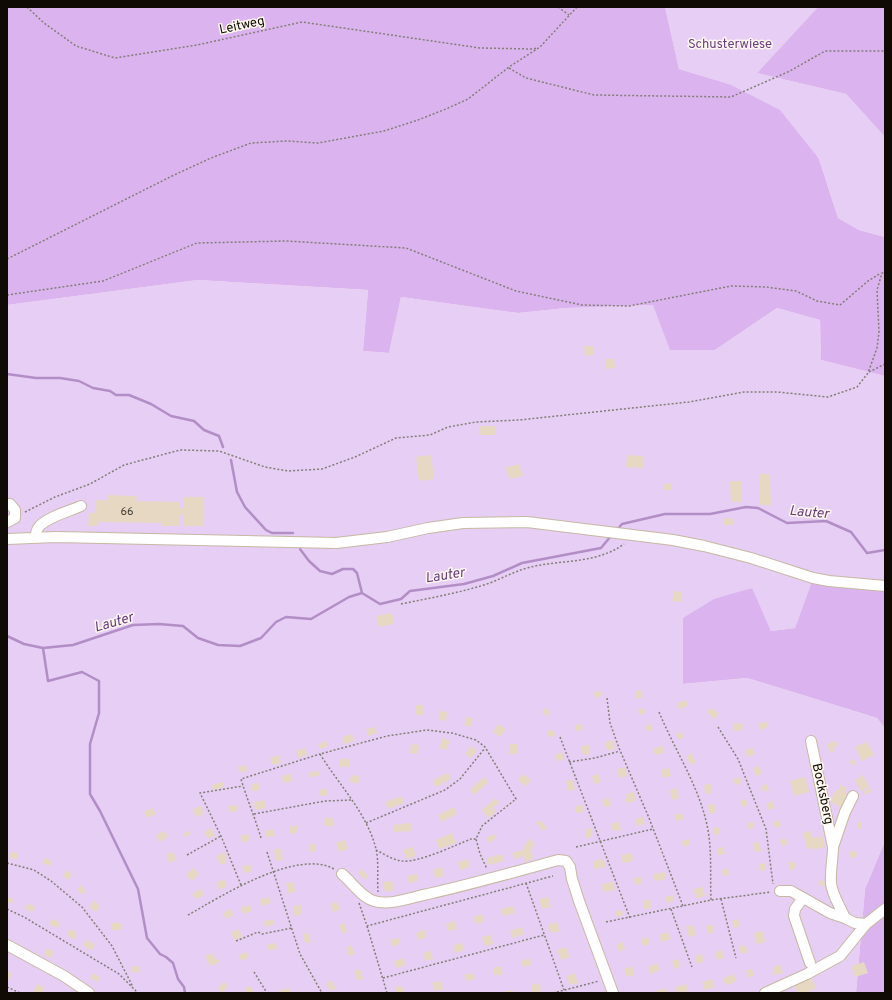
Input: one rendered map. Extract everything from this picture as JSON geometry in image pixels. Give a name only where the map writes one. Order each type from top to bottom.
[{"type":"street","points":[[7,504],[10,504],[15,510],[11,520]]},
{"type":"street","points":[[35,538],[38,528],[44,522],[81,506]]},
{"type":"street","points":[[7,538],[336,543],[386,537],[428,528],[463,523],[527,522],[635,535],[704,546],[751,558],[813,578],[829,581],[885,586]]},
{"type":"street","name":"Bocksberg","points":[[811,741],[833,847],[831,882],[834,895],[845,918]]},
{"type":"street","name":"Bocksberg","points":[[833,847],[852,796]]},
{"type":"street","points":[[342,874],[365,896],[378,902],[397,901],[558,860],[566,861],[570,866],[572,879],[579,901],[608,978],[612,993]]},
{"type":"street","points":[[777,891],[791,891],[830,913],[855,923],[866,924]]},
{"type":"street","points":[[803,898],[795,909],[794,916],[810,963]]},
{"type":"street","points":[[765,993],[807,974],[840,956],[866,924],[885,909]]},
{"type":"street","points":[[7,945],[64,976],[89,993]]},
{"type":"path","name":"Leitweg","points":[[27,7],[44,24],[76,46],[115,58],[197,45],[302,22],[480,48],[540,48]]},
{"type":"path","points":[[558,7],[569,15]]},
{"type":"path","points":[[7,259],[172,176],[211,158],[250,144],[286,141],[318,143],[384,131],[411,122],[468,99],[509,68],[540,48],[577,7]]},
{"type":"path","points":[[509,68],[526,78],[594,95],[730,97],[790,71],[825,50],[885,51]]},
{"type":"path","points":[[7,295],[103,281],[197,243],[286,242],[406,248],[516,291],[582,305],[629,306],[731,286],[766,287],[796,291],[817,301],[840,305],[868,281],[882,273],[885,273]]},
{"type":"path","points":[[11,520],[56,497],[90,484],[124,465],[180,450],[219,451],[265,468],[288,471],[322,469],[355,457],[396,438],[430,436],[448,427],[476,422],[519,420],[682,403],[744,392],[777,392],[828,397],[857,387],[868,373],[877,348],[879,332],[877,290],[882,273]]},
{"type":"path","points":[[868,373],[885,364]]},
{"type":"path","points":[[401,604],[458,592],[489,583],[526,568],[538,565],[577,561],[600,555],[621,546],[635,535]]},
{"type":"path","points":[[607,698],[610,723],[620,751],[653,829],[683,906]]},
{"type":"path","points":[[659,712],[690,775],[703,811],[709,837],[711,900]]},
{"type":"path","points":[[606,922],[721,898],[777,891],[766,829],[738,758],[718,728]]},
{"type":"path","points":[[261,838],[241,779],[320,754],[387,736],[427,730],[452,733],[476,740],[485,747],[516,799],[482,826],[476,839],[485,866],[492,878]]},
{"type":"path","points":[[560,737],[630,918]]},
{"type":"path","points":[[366,823],[445,790],[460,779],[485,747]]},
{"type":"path","points":[[569,762],[595,758],[620,751]]},
{"type":"path","points":[[320,754],[366,823],[376,850],[378,902]]},
{"type":"path","points":[[242,885],[221,836],[200,793],[243,786]]},
{"type":"path","points":[[254,814],[325,802],[352,800]]},
{"type":"path","points":[[576,847],[653,829]]},
{"type":"path","points":[[188,855],[221,836]]},
{"type":"path","points":[[376,850],[389,857],[402,861],[413,860],[471,839],[476,839]]},
{"type":"path","points":[[267,852],[300,954],[322,993]]},
{"type":"path","points":[[7,863],[34,870],[51,881],[82,907],[112,946],[133,987]]},
{"type":"path","points":[[188,915],[242,885],[273,872],[290,867],[317,864],[328,866],[342,874]]},
{"type":"path","points":[[366,926],[552,876]]},
{"type":"path","points":[[526,882],[564,990]]},
{"type":"path","points":[[362,892],[359,903],[387,993]]},
{"type":"path","points":[[721,898],[736,958]]},
{"type":"path","points":[[7,909],[24,917],[119,974],[138,993]]},
{"type":"path","points":[[671,909],[692,967]]},
{"type":"path","points":[[236,941],[258,932],[262,934],[292,928]]},
{"type":"path","points":[[383,978],[544,935]]},
{"type":"path","points":[[254,972],[267,993]]},
{"type":"path","points":[[553,993],[608,978]]},
{"type":"path","points":[[7,987],[20,993]]},
{"type":"green space","name":"Schusterwiese","points":[[665,7],[818,7],[757,73],[846,94],[885,137],[885,237],[859,230],[838,218],[819,159],[729,84],[679,69]]},
{"type":"green space","points":[[198,280],[368,290],[363,351],[389,353],[401,297],[518,313],[566,308],[653,305],[715,350],[777,308],[820,320],[821,360],[885,376],[885,586],[813,578],[795,628],[771,631],[751,588],[683,618],[684,684],[747,678],[877,718],[885,728],[885,841],[865,889],[856,993],[7,993],[7,305]]},
{"type":"shaded area","points":[[7,7],[665,7],[679,69],[729,84],[780,110],[819,159],[838,218],[859,230],[885,237],[885,376],[821,360],[820,320],[777,308],[715,350],[670,350],[653,305],[566,308],[518,313],[401,297],[389,353],[363,351],[368,290],[198,280],[7,305]]},
{"type":"shaded area","points":[[818,7],[885,7],[885,137],[846,94],[757,73]]},
{"type":"shaded area","points":[[813,578],[885,586],[885,728],[877,718],[747,678],[683,684],[683,618],[714,599],[752,588],[771,631],[795,628]]},
{"type":"shaded area","points":[[885,841],[885,993],[856,993],[865,889]]},
{"type":"building","points":[[584,346],[593,346],[594,355],[585,356]]},
{"type":"building","points":[[605,359],[614,359],[615,368],[606,369]]},
{"type":"building","points":[[480,426],[495,426],[495,435],[480,435]]},
{"type":"building","points":[[431,455],[434,479],[419,481],[416,457]]},
{"type":"building","points":[[627,455],[644,456],[644,468],[626,467]]},
{"type":"building","points":[[519,464],[523,476],[510,479],[505,468]]},
{"type":"building","points":[[759,474],[770,474],[771,505],[759,505]]},
{"type":"building","points":[[730,481],[741,481],[742,502],[731,502]]},
{"type":"building","points":[[672,483],[672,490],[664,490],[664,484]]},
{"type":"building","points":[[107,495],[137,496],[136,501],[180,502],[180,508],[183,508],[184,497],[203,497],[203,526],[184,526],[184,515],[180,515],[179,526],[161,526],[161,523],[98,522],[98,526],[88,526],[89,512],[95,513],[95,500],[107,500]]},
{"type":"building","points":[[723,518],[733,519],[733,525],[723,525]]},
{"type":"building","points":[[674,591],[682,592],[681,602],[672,601]]},
{"type":"building","points":[[392,613],[394,624],[379,627],[376,616]]},
{"type":"building","points":[[641,690],[643,697],[636,699],[635,691]]},
{"type":"building","points":[[601,691],[602,696],[595,698],[594,692]]},
{"type":"building","points":[[686,700],[688,706],[678,709],[677,703]]},
{"type":"building","points":[[416,705],[423,705],[423,715],[416,715]]},
{"type":"building","points":[[548,708],[550,715],[545,716],[543,709]]},
{"type":"building","points":[[644,708],[646,713],[640,715],[638,710]]},
{"type":"building","points":[[710,708],[719,713],[715,719],[707,713]]},
{"type":"building","points":[[440,711],[447,712],[446,721],[439,720]]},
{"type":"building","points":[[466,717],[473,719],[471,727],[464,725]]},
{"type":"building","points":[[766,721],[768,727],[760,730],[758,724]]},
{"type":"building","points":[[734,723],[743,724],[742,731],[733,730]]},
{"type":"building","points":[[498,724],[506,729],[500,737],[493,732]]},
{"type":"building","points":[[582,724],[583,729],[576,731],[575,725]]},
{"type":"building","points":[[651,724],[653,730],[646,731],[645,726]]},
{"type":"building","points":[[375,727],[377,733],[368,736],[366,729]]},
{"type":"building","points":[[554,730],[555,736],[548,737],[547,731]]},
{"type":"building","points":[[681,732],[684,737],[679,740],[676,734]]},
{"type":"building","points":[[352,734],[354,741],[344,744],[342,737]]},
{"type":"building","points":[[443,738],[450,741],[446,750],[439,748]]},
{"type":"building","points":[[613,740],[615,749],[607,751],[605,742]]},
{"type":"building","points":[[327,741],[328,746],[320,749],[318,744]]},
{"type":"building","points":[[836,741],[838,746],[833,747],[835,751],[830,752],[827,744]]},
{"type":"building","points":[[867,742],[874,755],[862,761],[855,747]]},
{"type":"building","points":[[411,744],[419,745],[417,754],[410,753]]},
{"type":"building","points":[[510,744],[517,744],[517,754],[510,754]]},
{"type":"building","points":[[589,745],[590,754],[583,755],[581,746]]},
{"type":"building","points":[[471,746],[477,750],[471,758],[465,754]]},
{"type":"building","points":[[663,746],[664,753],[655,755],[653,749]]},
{"type":"building","points":[[305,748],[307,755],[298,758],[296,751]]},
{"type":"building","points":[[753,748],[755,754],[747,757],[745,750]]},
{"type":"building","points":[[563,753],[564,760],[557,761],[555,754]]},
{"type":"building","points":[[691,753],[696,762],[691,765],[686,757]]},
{"type":"building","points":[[279,755],[281,763],[273,765],[270,758]]},
{"type":"building","points":[[340,759],[349,759],[349,767],[340,767]]},
{"type":"building","points":[[854,759],[856,764],[851,765],[850,761]]},
{"type":"building","points":[[246,765],[247,771],[239,772],[238,767]]},
{"type":"building","points":[[759,766],[762,774],[756,776],[753,768]]},
{"type":"building","points":[[625,767],[627,776],[619,778],[617,769]]},
{"type":"building","points":[[669,768],[671,776],[663,778],[661,770]]},
{"type":"building","points":[[319,771],[319,776],[310,777],[310,772]]},
{"type":"building","points":[[448,773],[451,779],[443,783],[440,776]]},
{"type":"building","points":[[291,774],[293,781],[283,783],[282,776]]},
{"type":"building","points":[[522,774],[531,779],[527,786],[518,781]]},
{"type":"building","points":[[599,774],[601,782],[594,784],[592,776]]},
{"type":"building","points":[[351,775],[360,776],[358,784],[350,782]]},
{"type":"building","points":[[863,775],[869,787],[861,791],[855,780]]},
{"type":"building","points":[[440,777],[443,784],[435,787],[433,780]]},
{"type":"building","points":[[484,777],[489,782],[474,795],[470,790]]},
{"type":"building","points":[[739,777],[742,783],[735,785],[733,779]]},
{"type":"building","points":[[805,777],[809,792],[794,796],[790,781]]},
{"type":"building","points":[[573,780],[575,789],[568,791],[566,781]]},
{"type":"building","points":[[223,782],[224,787],[213,790],[211,785]]},
{"type":"building","points":[[259,783],[260,790],[252,791],[251,784]]},
{"type":"building","points":[[711,784],[712,793],[705,794],[704,785]]},
{"type":"building","points":[[767,784],[769,790],[763,792],[761,786]]},
{"type":"building","points":[[840,785],[847,788],[845,793],[848,794],[842,808],[830,802],[836,789],[839,790]]},
{"type":"building","points":[[677,788],[679,798],[672,800],[670,790]]},
{"type":"building","points":[[870,788],[872,790],[867,795],[863,792]]},
{"type":"building","points":[[327,789],[328,795],[320,796],[319,790]]},
{"type":"building","points":[[634,792],[636,801],[626,803],[626,794]]},
{"type":"building","points":[[402,796],[404,803],[388,809],[385,802]]},
{"type":"building","points":[[495,798],[499,802],[493,808],[496,811],[489,818],[482,810]]},
{"type":"building","points":[[609,798],[611,806],[604,807],[602,800]]},
{"type":"building","points":[[746,799],[748,805],[742,807],[740,801]]},
{"type":"building","points":[[264,800],[266,808],[255,810],[254,802]]},
{"type":"building","points":[[772,801],[775,808],[769,810],[766,804]]},
{"type":"building","points":[[714,804],[716,812],[709,814],[708,805]]},
{"type":"building","points":[[237,805],[238,811],[229,812],[228,806]]},
{"type":"building","points":[[583,805],[584,812],[576,813],[575,806]]},
{"type":"building","points":[[201,806],[204,814],[196,817],[193,809]]},
{"type":"building","points":[[454,807],[457,814],[441,822],[438,815]]},
{"type":"building","points":[[153,808],[156,814],[147,818],[144,812]]},
{"type":"building","points":[[682,813],[684,819],[676,821],[674,815]]},
{"type":"building","points":[[325,817],[334,819],[333,827],[324,825]]},
{"type":"building","points":[[643,817],[645,824],[637,826],[635,819]]},
{"type":"building","points":[[540,820],[547,828],[543,831],[536,823]]},
{"type":"building","points":[[779,820],[781,826],[775,828],[773,822]]},
{"type":"building","points":[[619,822],[621,830],[613,831],[611,824]]},
{"type":"building","points":[[753,822],[754,828],[748,829],[747,823]]},
{"type":"building","points":[[858,822],[862,822],[861,829],[857,828]]},
{"type":"building","points":[[411,823],[412,831],[394,832],[394,825]]},
{"type":"building","points":[[297,825],[298,832],[290,834],[289,827]]},
{"type":"building","points":[[719,827],[720,834],[714,835],[713,828]]},
{"type":"building","points":[[211,828],[215,835],[208,839],[204,832]]},
{"type":"building","points":[[591,828],[592,837],[586,838],[585,829]]},
{"type":"building","points":[[273,829],[275,836],[266,837],[265,831]]},
{"type":"building","points":[[164,831],[168,837],[159,842],[156,835]]},
{"type":"building","points":[[189,831],[191,834],[185,837],[183,834]]},
{"type":"building","points":[[811,831],[813,838],[822,836],[825,847],[813,850],[813,848],[807,849],[803,833]]},
{"type":"building","points":[[452,833],[456,843],[439,849],[436,840]]},
{"type":"building","points":[[249,834],[250,840],[242,842],[240,836]]},
{"type":"building","points":[[493,834],[496,838],[489,843],[486,838]]},
{"type":"building","points":[[785,838],[788,844],[782,846],[780,840]]},
{"type":"building","points":[[528,839],[535,843],[530,853],[534,855],[531,860],[525,862],[524,856],[514,859],[512,853],[523,850]]},
{"type":"building","points":[[689,839],[690,845],[683,847],[682,841]]},
{"type":"building","points":[[345,840],[348,849],[339,852],[336,843]]},
{"type":"building","points":[[759,842],[761,851],[755,852],[753,843]]},
{"type":"building","points":[[310,844],[315,844],[316,851],[310,852]]},
{"type":"building","points":[[413,847],[416,856],[407,859],[403,850]]},
{"type":"building","points":[[723,847],[725,854],[718,855],[717,849]]},
{"type":"building","points":[[280,848],[283,860],[276,861],[274,850]]},
{"type":"building","points":[[850,851],[857,852],[856,858],[849,857]]},
{"type":"building","points":[[9,852],[18,853],[17,859],[9,858]]},
{"type":"building","points":[[173,852],[177,859],[169,863],[166,855]]},
{"type":"building","points":[[224,852],[227,862],[221,865],[216,857]]},
{"type":"building","points":[[632,853],[633,861],[623,863],[621,855]]},
{"type":"building","points":[[502,854],[504,861],[489,865],[487,858]]},
{"type":"building","points":[[44,858],[52,861],[50,866],[42,863]]},
{"type":"building","points":[[468,859],[470,867],[460,870],[458,862]]},
{"type":"building","points":[[604,859],[605,867],[594,869],[593,861]]},
{"type":"building","points":[[794,861],[796,868],[790,870],[788,863]]},
{"type":"building","points":[[765,863],[766,870],[760,871],[759,864]]},
{"type":"building","points":[[251,865],[252,871],[244,873],[242,866]]},
{"type":"building","points":[[442,867],[444,876],[435,878],[433,870]]},
{"type":"building","points":[[193,868],[199,874],[192,881],[186,875]]},
{"type":"building","points":[[728,868],[729,875],[723,876],[722,870]]},
{"type":"building","points":[[362,869],[368,876],[365,880],[358,873]]},
{"type":"building","points":[[66,870],[72,874],[69,880],[63,876]]},
{"type":"building","points":[[665,872],[666,879],[655,881],[653,874]]},
{"type":"building","points":[[417,874],[418,881],[409,883],[407,876]]},
{"type":"building","points":[[641,877],[642,884],[635,885],[633,878]]},
{"type":"building","points":[[224,879],[227,886],[219,890],[216,883]]},
{"type":"building","points":[[820,880],[826,883],[824,887],[818,884]]},
{"type":"building","points":[[392,881],[394,890],[385,892],[383,882]]},
{"type":"building","points":[[294,882],[295,892],[288,893],[286,883]]},
{"type":"building","points":[[613,882],[615,890],[603,892],[602,884]]},
{"type":"building","points":[[81,885],[86,891],[82,895],[77,889]]},
{"type":"building","points":[[703,887],[705,896],[696,898],[693,889]]},
{"type":"building","points":[[201,889],[204,895],[196,899],[192,894]]},
{"type":"building","points":[[673,895],[674,901],[667,903],[665,897]]},
{"type":"building","points":[[7,897],[14,899],[12,904],[7,902]]},
{"type":"building","points":[[269,897],[271,903],[262,906],[260,900]]},
{"type":"building","points":[[548,897],[551,907],[542,909],[539,899]]},
{"type":"building","points":[[650,899],[651,908],[644,909],[643,901]]},
{"type":"building","points":[[94,901],[100,906],[96,912],[89,907]]},
{"type":"building","points":[[337,902],[340,910],[333,912],[330,904]]},
{"type":"building","points":[[27,904],[35,906],[33,912],[25,909]]},
{"type":"building","points":[[250,905],[252,911],[243,914],[241,907]]},
{"type":"building","points":[[301,905],[302,914],[294,916],[293,906]]},
{"type":"building","points":[[513,906],[515,913],[503,916],[501,909]]},
{"type":"building","points":[[230,909],[234,915],[226,919],[223,913]]},
{"type":"building","points":[[622,910],[623,915],[616,917],[615,911]]},
{"type":"building","points":[[482,914],[484,922],[476,924],[473,917]]},
{"type":"building","points":[[52,919],[60,922],[57,928],[49,924]]},
{"type":"building","points":[[738,919],[740,926],[734,928],[732,921]]},
{"type":"building","points":[[273,920],[273,925],[265,927],[264,921]]},
{"type":"building","points":[[455,921],[457,929],[448,931],[446,924]]},
{"type":"building","points":[[557,922],[560,931],[553,933],[552,931],[550,932],[548,925]]},
{"type":"building","points":[[112,923],[121,923],[121,930],[112,930]]},
{"type":"building","points":[[345,923],[347,932],[342,933],[339,925]]},
{"type":"building","points":[[693,925],[696,935],[689,937],[686,927]]},
{"type":"building","points":[[713,925],[714,932],[708,934],[706,926]]},
{"type":"building","points":[[522,927],[524,934],[512,938],[510,931]]},
{"type":"building","points":[[70,929],[77,933],[74,940],[67,935]]},
{"type":"building","points":[[239,929],[242,937],[234,940],[231,932]]},
{"type":"building","points":[[425,930],[427,937],[418,940],[416,933]]},
{"type":"building","points":[[763,931],[765,942],[756,944],[754,933]]},
{"type":"building","points":[[668,932],[671,939],[661,942],[659,935]]},
{"type":"building","points":[[309,933],[311,942],[305,943],[303,934]]},
{"type":"building","points":[[491,935],[493,944],[485,946],[482,937]]},
{"type":"building","points":[[648,937],[650,944],[643,946],[641,939]]},
{"type":"building","points":[[399,938],[400,944],[392,946],[390,940]]},
{"type":"building","points":[[86,940],[95,944],[92,950],[83,946]]},
{"type":"building","points":[[623,942],[625,949],[619,952],[616,945]]},
{"type":"building","points":[[276,943],[277,949],[268,950],[267,944]]},
{"type":"building","points":[[462,943],[464,950],[455,953],[453,945]]},
{"type":"building","points":[[351,945],[355,954],[349,956],[346,947]]},
{"type":"building","points":[[745,945],[748,952],[741,954],[739,946]]},
{"type":"building","points":[[566,947],[570,957],[561,960],[557,950]]},
{"type":"building","points":[[47,948],[54,952],[51,958],[44,955]]},
{"type":"building","points":[[722,950],[724,958],[717,960],[715,952]]},
{"type":"building","points":[[431,951],[433,959],[425,961],[423,953]]},
{"type":"building","points":[[247,952],[249,957],[241,961],[239,955]]},
{"type":"building","points":[[213,953],[216,960],[218,959],[220,962],[210,966],[205,956]]},
{"type":"building","points":[[702,954],[704,961],[697,964],[695,956]]},
{"type":"building","points":[[404,958],[406,965],[396,968],[394,961]]},
{"type":"building","points":[[530,958],[531,965],[523,967],[521,961]]},
{"type":"building","points":[[678,959],[681,966],[674,969],[672,961]]},
{"type":"building","points":[[864,962],[868,973],[855,977],[851,966]]},
{"type":"building","points":[[657,963],[660,970],[650,974],[648,967]]},
{"type":"building","points":[[781,965],[783,973],[774,975],[773,967]]},
{"type":"building","points":[[139,966],[139,972],[131,973],[131,967]]},
{"type":"building","points":[[501,966],[503,974],[497,976],[497,974],[494,975],[493,968]]},
{"type":"building","points":[[632,966],[634,975],[627,977],[624,969]]},
{"type":"building","points":[[360,969],[363,979],[357,980],[354,971]]},
{"type":"building","points":[[752,969],[754,976],[748,978],[746,970]]},
{"type":"building","points":[[7,971],[12,973],[9,980],[7,980]]},
{"type":"building","points":[[93,973],[100,977],[97,982],[90,978]]},
{"type":"building","points":[[473,973],[475,979],[466,981],[464,975]]},
{"type":"building","points":[[575,973],[578,983],[573,985],[572,983],[569,984],[566,976]]},
{"type":"building","points":[[734,974],[736,982],[725,985],[723,978]]},
{"type":"building","points":[[811,977],[816,988],[806,993],[798,993],[794,985]]},
{"type":"building","points":[[712,979],[715,987],[704,990],[702,982]]},
{"type":"building","points":[[331,980],[336,988],[331,991],[326,984]]},
{"type":"building","points":[[441,981],[443,989],[435,991],[432,983]]},
{"type":"building","points":[[224,982],[228,986],[222,993],[217,988]]},
{"type":"building","points":[[540,983],[541,991],[532,993],[531,985]]},
{"type":"building","points":[[37,984],[45,988],[42,993],[33,993]]},
{"type":"building","points":[[686,984],[688,991],[677,993],[675,987]]},
{"type":"building","points":[[249,986],[252,988],[253,992],[251,993],[246,992],[246,988]]},
{"type":"building","points":[[395,986],[404,987],[404,993],[395,993]]},
{"type":"building","points":[[290,988],[291,993],[280,993],[279,990]]},
{"type":"building","points":[[666,988],[667,993],[656,993],[656,991]]},
{"type":"building","points":[[512,990],[513,993],[503,993],[503,992]]},
{"type":"waterway","points":[[7,374],[79,381],[93,388],[110,391],[116,395],[129,395],[151,404],[171,416],[194,421],[204,430],[219,436],[223,447]]},
{"type":"waterway","points":[[231,460],[237,492],[245,507],[266,530],[272,533],[293,533]]},
{"type":"waterway","name":"Lauter","points":[[616,531],[622,524],[665,514],[710,514],[746,507],[758,508],[787,523],[826,521],[851,532],[867,553],[885,550]]},
{"type":"waterway","name":"Lauter","points":[[7,636],[24,644],[43,648],[73,645],[133,625],[159,624],[183,626],[198,638],[218,645],[240,646],[261,638],[276,622],[286,617],[311,619],[349,597],[362,593],[380,604],[401,599],[410,591],[464,584],[493,576],[522,563],[601,548],[611,536]]},
{"type":"waterway","points":[[300,549],[309,561],[320,571],[332,574],[343,569],[353,569],[357,573],[362,593]]},
{"type":"waterway","points":[[43,648],[48,681],[82,672],[99,681],[99,713],[90,744],[90,794],[100,811],[138,889],[147,938],[160,954],[173,963],[178,979],[184,987],[185,993]]}]
